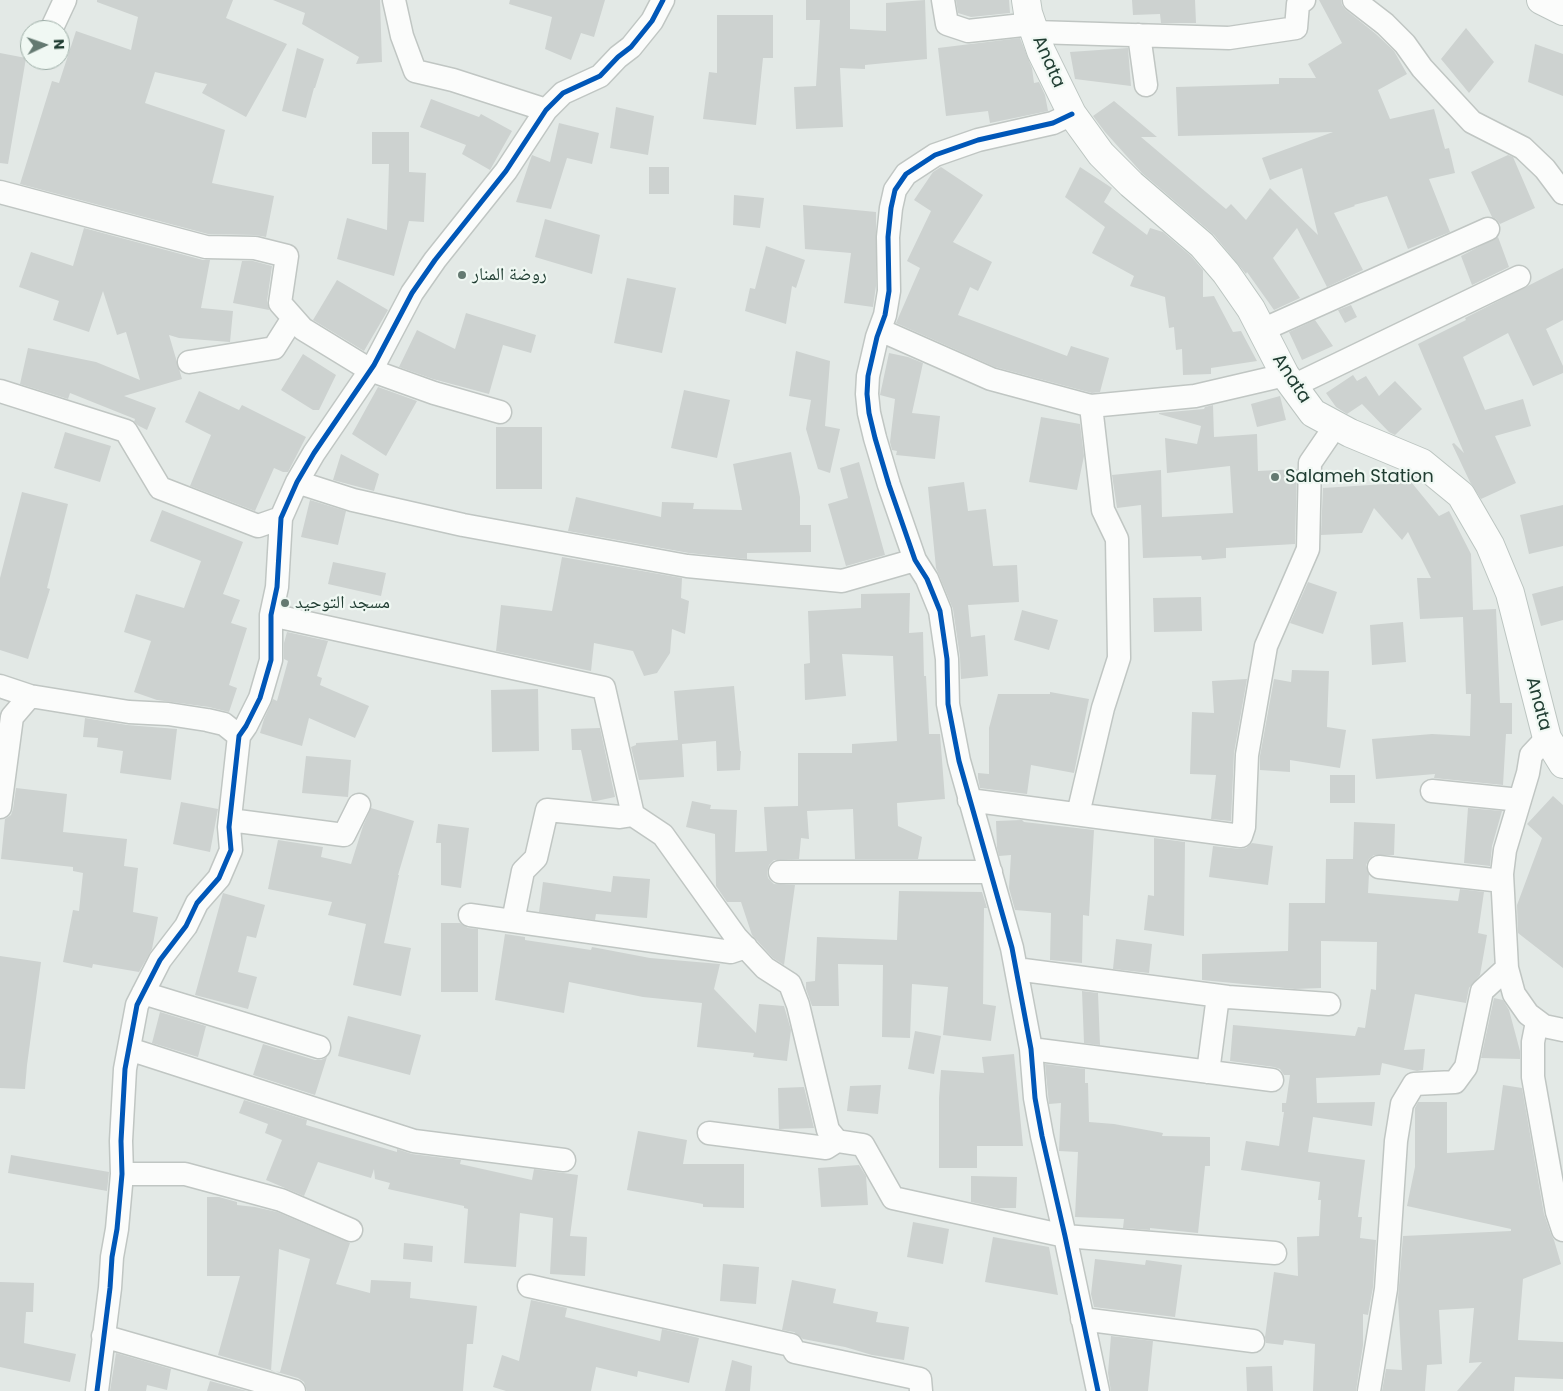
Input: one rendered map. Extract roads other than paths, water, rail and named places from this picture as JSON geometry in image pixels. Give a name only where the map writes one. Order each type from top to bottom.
[{"type":"street","points":[[56,20],[65,0]]},
{"type":"street","points":[[394,0],[402,36],[415,70],[453,80],[546,110]]},
{"type":"street","points":[[97,1391],[122,1174],[121,1141],[125,1069],[137,1005],[160,960],[186,926],[197,903],[219,878],[231,850],[230,820],[239,736],[260,698],[271,660],[271,615],[277,587],[281,518],[297,482],[324,437],[370,370],[412,293],[434,260],[506,171],[546,110],[563,94],[600,76],[618,57],[632,47],[652,21],[663,0]]},
{"type":"street","points":[[943,0],[947,24],[968,31],[1031,19],[1139,35],[1229,38],[1296,28],[1298,4],[1304,0]]},
{"type":"street","points":[[1354,0],[1386,24],[1405,44],[1422,68],[1472,122],[1523,148],[1545,169],[1563,193]]},
{"type":"street","points":[[1541,0],[1563,11]]},
{"type":"street","name":"Anata","points":[[1031,19],[1041,51],[1072,114],[1101,154],[1131,184],[1202,245],[1226,273],[1251,309],[1289,380],[1313,413],[1336,426],[1422,463],[1461,495],[1490,545],[1510,593],[1547,738],[1563,764]]},
{"type":"street","points":[[1139,35],[1146,85]]},
{"type":"street","points":[[1072,114],[1053,124],[978,140],[935,155],[906,174],[895,190],[891,208],[888,237],[889,291],[885,315],[868,376],[867,394],[869,413],[883,468],[916,560],[927,579],[940,612],[947,659],[948,704],[959,761],[1012,948],[1030,1049],[1035,1098],[1042,1136],[1066,1236],[1098,1391]]},
{"type":"street","points":[[0,192],[206,247],[255,248],[287,256],[280,303],[304,328],[370,370],[434,393],[500,412]]},
{"type":"street","points":[[1262,330],[1488,229]]},
{"type":"street","points":[[880,330],[991,379],[1091,406],[1195,396],[1289,380],[1519,277]]},
{"type":"street","points":[[189,362],[274,348],[293,318]]},
{"type":"street","points":[[0,391],[126,430],[160,488],[258,526],[281,518]]},
{"type":"street","points":[[1078,814],[1103,708],[1119,658],[1117,539],[1102,510],[1091,406]]},
{"type":"street","points":[[970,800],[1241,836],[1244,826],[1248,755],[1266,646],[1308,549],[1310,463],[1336,426]]},
{"type":"street","points":[[297,482],[353,500],[463,524],[687,566],[842,581],[916,560]]},
{"type":"street","points":[[271,615],[604,688],[633,815]]},
{"type":"street","points":[[0,686],[30,696],[129,712],[168,714],[207,720],[224,724],[239,736]]},
{"type":"street","points":[[0,807],[12,718],[30,696]]},
{"type":"street","points":[[1547,738],[1531,755],[1505,850],[1502,881],[1507,968],[1514,994],[1528,1014],[1537,1022],[1544,1026],[1563,1030]]},
{"type":"street","points":[[1432,791],[1520,800]]},
{"type":"street","points":[[230,820],[344,835],[359,805]]},
{"type":"street","points":[[513,921],[523,871],[536,858],[547,810],[620,817],[633,815],[663,835],[736,937],[765,968],[790,984],[798,1005],[828,1130],[837,1141]]},
{"type":"street","points":[[1379,867],[1502,881]]},
{"type":"street","points":[[780,872],[991,872]]},
{"type":"street","points":[[470,915],[731,952],[746,947]]},
{"type":"street","points":[[1369,1391],[1386,1290],[1396,1141],[1402,1104],[1414,1084],[1455,1082],[1466,1066],[1482,992],[1507,968]]},
{"type":"street","points":[[1016,969],[1218,996],[1329,1004]]},
{"type":"street","points":[[143,994],[319,1047]]},
{"type":"street","points":[[1208,1072],[1218,996]]},
{"type":"street","points":[[1537,1022],[1533,1042],[1533,1077],[1557,1212],[1563,1230]]},
{"type":"street","points":[[129,1049],[414,1141],[564,1160]]},
{"type":"street","points":[[1030,1049],[1272,1080]]},
{"type":"street","points":[[709,1132],[826,1148],[837,1141],[863,1145],[893,1198],[1066,1236],[1275,1254]]},
{"type":"street","points":[[122,1174],[185,1174],[281,1200],[351,1230]]},
{"type":"street","points":[[529,1286],[790,1345],[795,1352],[920,1379],[921,1391]]},
{"type":"street","points":[[1082,1319],[1253,1341]]},
{"type":"street","points":[[103,1336],[294,1391]]},
{"type":"place","name":"روضة المنار","points":[[462,275]]},
{"type":"place","name":"Salameh Station","points":[[1275,477]]},
{"type":"place","name":"مسجد التوحيد","points":[[285,603]]}]
